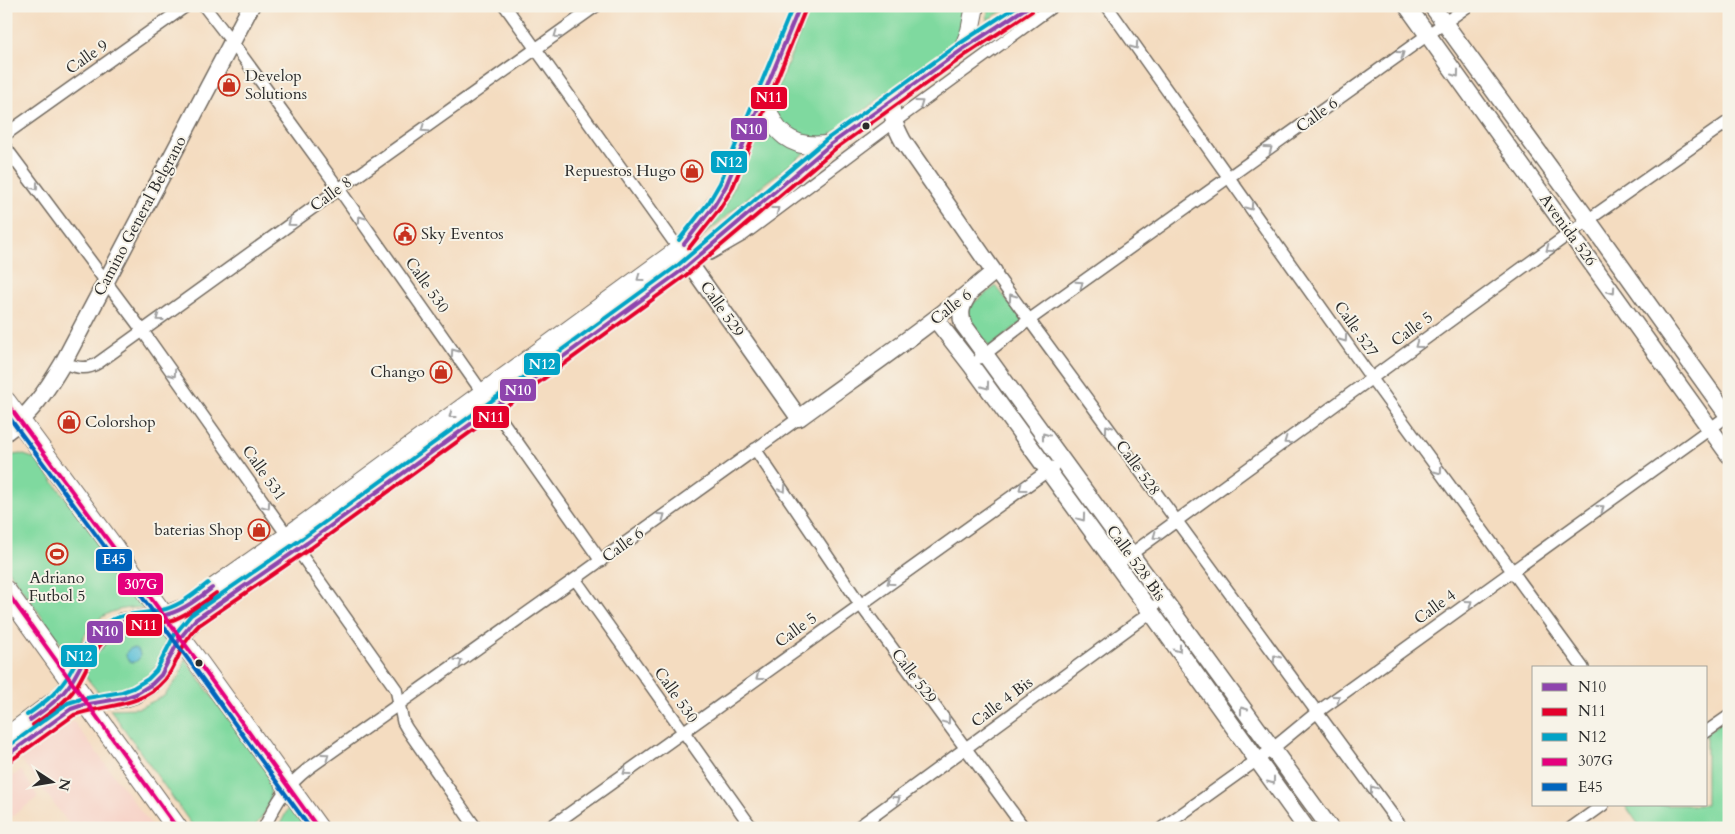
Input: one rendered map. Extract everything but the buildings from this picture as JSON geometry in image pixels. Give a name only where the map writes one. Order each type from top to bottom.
[{"type":"highway","points":[[6,402],[14,427],[180,638],[318,828]]},
{"type":"highway","points":[[6,591],[177,828]]},
{"type":"main road","points":[[6,738],[61,696],[88,651],[106,630],[116,624],[129,620],[163,616],[186,607],[293,542],[494,407],[690,264],[831,144],[963,49],[970,31],[974,6]]},
{"type":"main road","points":[[6,756],[71,709],[124,698],[136,694],[152,684],[161,675],[180,638],[195,620],[482,392],[679,249],[720,197],[765,94],[797,8]]},
{"type":"main road","points":[[765,94],[766,108],[771,121],[780,132],[791,140],[804,145],[818,146],[831,144]]},
{"type":"street","name":"Calle 9","points":[[6,134],[186,6]]},
{"type":"street","name":"Calle 530","points":[[204,6],[339,189],[494,407],[600,561]]},
{"type":"street","name":"Camino General Belgrano","points":[[14,427],[37,403],[63,363],[251,6]]},
{"type":"street","name":"Calle 529","points":[[505,6],[799,418]]},
{"type":"street","name":"Calle 8","points":[[63,363],[83,368],[91,367],[596,6]]},
{"type":"street","points":[[963,49],[1029,6]]},
{"type":"street","points":[[690,264],[743,235],[1053,6]]},
{"type":"street","name":"Calle 527","points":[[1107,6],[1372,379],[1582,666]]},
{"type":"street","name":"Avenida 526","points":[[1407,6],[1729,455]]},
{"type":"street","name":"Avenida 526","points":[[1432,6],[1728,416]]},
{"type":"street","name":"Calle 6","points":[[970,365],[1029,320],[1468,6]]},
{"type":"street","name":"Calle 528","points":[[892,99],[894,122],[903,141],[994,272],[1402,828]]},
{"type":"street","name":"Calle 5","points":[[1116,565],[1570,233],[1729,120]]},
{"type":"street","name":"Calle 531","points":[[6,148],[142,330],[396,689],[403,722],[407,729],[476,828]]},
{"type":"street","name":"Calle 6","points":[[264,828],[288,786],[309,768],[575,580],[936,320],[994,272]]},
{"type":"street","name":"Calle 528 Bis","points":[[969,294],[961,307],[960,316],[963,324],[1271,750],[1330,828]]},
{"type":"street","name":"Calle 528 Bis","points":[[936,320],[1151,612],[1306,828]]},
{"type":"street","name":"Calle 4","points":[[1162,828],[1271,750],[1316,713],[1728,416]]},
{"type":"street","name":"Calle 529","points":[[755,449],[860,604],[1024,828]]},
{"type":"street","name":"Calle 5","points":[[548,828],[1063,460]]},
{"type":"street","name":"Calle 530","points":[[575,580],[752,828]]},
{"type":"street","name":"Calle 4 Bis","points":[[857,828],[1151,612],[1160,596]]},
{"type":"street","points":[[1708,731],[1729,716]]},
{"type":"street","points":[[1571,828],[1602,806]]},
{"type":"shaded area","points":[[73,721],[152,826],[149,828],[72,828],[21,760]]},
{"type":"shaded area","points":[[21,770],[38,797],[6,821],[6,781]]},
{"type":"green space","points":[[811,6],[970,6],[960,40],[826,138],[798,136],[778,121],[772,102]]},
{"type":"green space","points":[[988,6],[1011,6],[987,20]]},
{"type":"green space","points":[[764,117],[809,150],[764,184],[696,242],[726,205]]},
{"type":"green space","points":[[996,286],[1023,321],[990,347],[967,318],[968,307]]},
{"type":"green space","points":[[21,454],[36,459],[150,608],[122,609],[101,618],[92,625],[85,635],[73,660],[6,567],[6,456]]},
{"type":"green space","points":[[132,623],[157,626],[170,641],[167,650],[157,666],[135,685],[115,694],[98,692],[86,677],[89,657],[106,635]]},
{"type":"green space","points":[[185,659],[266,771],[270,787],[269,801],[263,815],[253,828],[196,828],[192,825],[110,709],[139,708],[164,696],[179,677]]},
{"type":"green space","points":[[1729,717],[1729,828],[1641,828],[1626,806],[1708,806],[1708,732]]},
{"type":"green space","points":[[293,806],[309,828],[278,828],[289,807]]},
{"type":"water","points":[[130,648],[136,648],[140,655],[136,662],[130,662],[126,658],[126,652]]},
{"type":"transit line","name":"N12","points":[[679,240],[709,202],[720,183],[793,6]]},
{"type":"transit line","name":"N10","points":[[684,244],[714,206],[726,186],[800,6]]},
{"type":"transit line","name":"N12","points":[[6,748],[68,703],[122,692],[148,679],[156,671],[175,634],[191,615],[303,538],[677,266],[827,139],[959,44],[1017,6]]},
{"type":"transit line","name":"N10","points":[[6,756],[71,709],[124,698],[136,694],[152,684],[161,675],[180,638],[195,620],[307,543],[681,271],[831,144],[963,49],[1029,6]]},
{"type":"transit line","name":"N11","points":[[689,248],[719,210],[732,189],[806,8]]},
{"type":"transit line","name":"N11","points":[[10,761],[74,715],[122,704],[145,696],[156,689],[168,676],[182,648],[199,625],[311,548],[685,276],[835,149],[967,54],[1032,11]]},
{"type":"transit line","name":"307G","points":[[6,402],[318,828]]},
{"type":"transit line","name":"E45","points":[[6,413],[310,828]]},
{"type":"transit line","name":"N12","points":[[27,715],[58,690],[91,637],[103,625],[117,617],[172,607],[208,583]]},
{"type":"transit line","name":"N10","points":[[30,720],[62,695],[95,642],[107,630],[121,623],[175,612],[192,603],[212,588]]},
{"type":"transit line","name":"307G","points":[[6,591],[177,828]]},
{"type":"transit line","name":"N11","points":[[33,725],[72,693],[95,652],[110,635],[124,628],[162,623],[176,619],[216,593]]},
{"type":"place","name":"Develop Solutions","points":[[229,85]]},
{"type":"place","name":"Repuestos Hugo","points":[[692,171]]},
{"type":"place","name":"Sky Eventos","points":[[405,234]]},
{"type":"place","name":"Chango","points":[[441,372]]},
{"type":"place","name":"Colorshop","points":[[69,422]]},
{"type":"place","name":"baterias Shop","points":[[259,530]]},
{"type":"place","name":"Adriano Futbol 5","points":[[57,554]]}]
